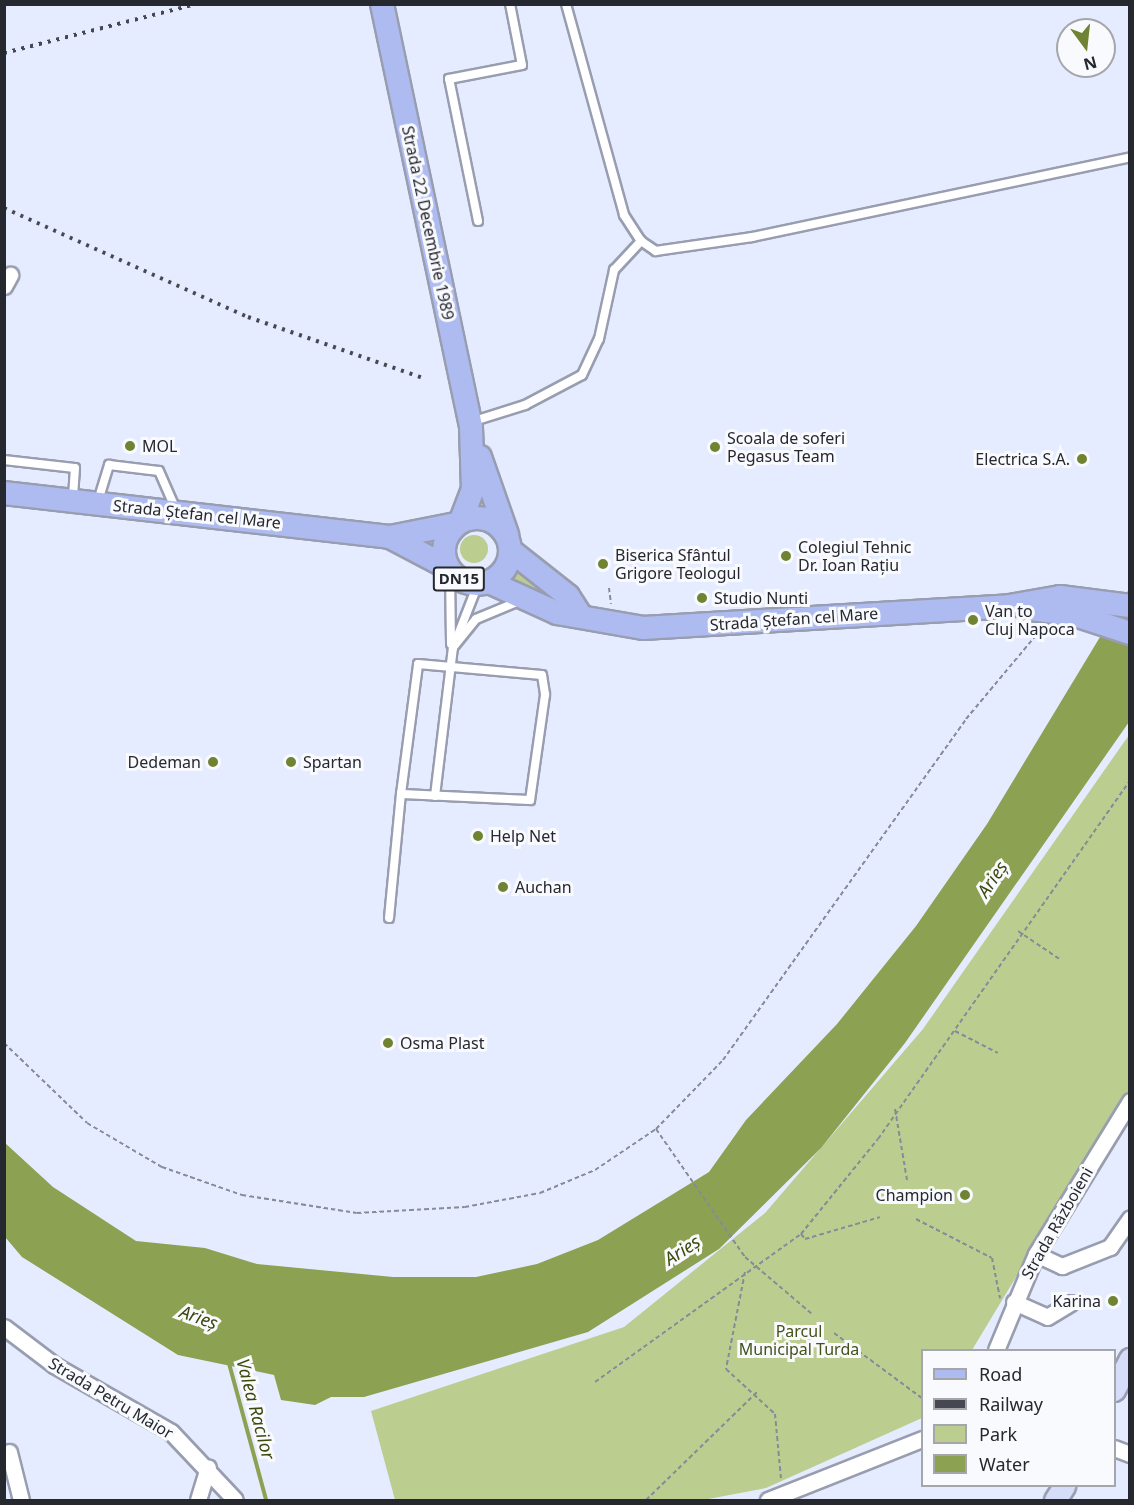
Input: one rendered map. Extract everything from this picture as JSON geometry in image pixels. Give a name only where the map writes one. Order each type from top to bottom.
[{"type":"main road","name":"Strada 22 Decembrie 1989","points":[[382,4],[472,432],[510,545]]},
{"type":"main road","name":"Strada 22 Decembrie 1989","points":[[458,522],[472,501],[472,432]]},
{"type":"main road","name":"Strada Ștefan cel Mare","points":[[4,493],[390,537],[458,522],[494,522],[510,545],[568,596],[581,616]]},
{"type":"main road","name":"DN15","points":[[449,569],[443,548],[458,522]]},
{"type":"main road","name":"Strada Ștefan cel Mare","points":[[390,537],[449,569],[484,583],[530,601],[611,625],[678,627],[1009,606],[1130,606]]},
{"type":"main road","name":"DN15","points":[[484,583],[504,571],[510,545]]},
{"type":"main road","name":"Strada Ștefan cel Mare","points":[[1078,606],[1130,633]]},
{"type":"main road","points":[[1116,1386],[1130,1359]]},
{"type":"main road","points":[[1055,1500],[1063,1487]]},
{"type":"street","name":"Strada Războieni","points":[[996,1349],[1036,1254],[1130,1101]]},
{"type":"street","points":[[1036,1254],[1062,1266],[1110,1247],[1130,1218]]},
{"type":"street","points":[[1012,1308],[1047,1317],[1070,1303]]},
{"type":"street","name":"Strada Petru Maior","points":[[4,1327],[54,1365],[171,1432],[208,1467],[235,1500]]},
{"type":"street","points":[[776,1498],[921,1439]]},
{"type":"street","points":[[9,1452],[21,1500]]},
{"type":"street","points":[[198,1500],[208,1467]]},
{"type":"lane","points":[[478,220],[449,79],[522,65],[510,4]]},
{"type":"lane","points":[[566,4],[624,215],[641,241],[656,251],[752,237],[1130,157]]},
{"type":"lane","points":[[472,432],[582,375],[599,339],[614,270],[641,241]]},
{"type":"lane","points":[[4,460],[75,468],[73,500]]},
{"type":"lane","points":[[97,503],[109,465],[159,471],[176,512]]},
{"type":"lane","points":[[435,796],[453,648],[449,569]]},
{"type":"lane","points":[[453,648],[484,583]]},
{"type":"lane","points":[[453,648],[476,619],[530,601]]},
{"type":"lane","points":[[388,918],[401,794],[418,663],[542,675],[535,793],[525,804],[401,794]]},
{"type":"path","points":[[4,1043],[78,1116],[162,1167],[242,1195],[357,1213],[465,1207],[540,1193],[596,1170],[656,1129],[723,1060],[966,719],[1046,622]]},
{"type":"path","points":[[594,1382],[753,1265],[801,1234],[954,1031],[1018,931],[1130,780]]},
{"type":"path","points":[[1018,931],[1060,960]]},
{"type":"path","points":[[954,1031],[998,1053]]},
{"type":"path","points":[[895,1109],[907,1180]]},
{"type":"path","points":[[656,1129],[745,1257],[812,1314]]},
{"type":"path","points":[[801,1234],[806,1239],[880,1217]]},
{"type":"path","points":[[916,1219],[992,1258],[1002,1310],[1012,1308]]},
{"type":"path","points":[[745,1272],[726,1369],[775,1414],[776,1498]]},
{"type":"path","points":[[834,1333],[921,1397]]},
{"type":"path","points":[[646,1500],[758,1391]]},
{"type":"green space","points":[[474,535],[484,539],[488,549],[484,559],[474,563],[464,559],[460,549],[464,539]]},
{"type":"green space","points":[[514,564],[546,593],[502,577]]},
{"type":"green space","name":"Parcul Municipal Turda","points":[[1129,735],[1129,1090],[973,1349],[921,1349],[921,1418],[766,1488],[703,1500],[395,1500],[371,1411],[624,1327],[765,1213],[923,1029]]},
{"type":"water","name":"Arieș","points":[[1129,589],[1129,722],[905,1043],[821,1148],[719,1249],[588,1332],[364,1397],[331,1397],[315,1405],[281,1400],[274,1375],[178,1355],[22,1257],[5,1237],[4,1142],[53,1187],[136,1241],[205,1248],[257,1264],[393,1277],[476,1277],[537,1264],[598,1240],[709,1172],[746,1120],[837,1024],[916,926],[987,824]]},
{"type":"waterway","name":"Valea Racilor","points":[[227,1356],[266,1500]]},
{"type":"railway","points":[[4,53],[196,4]]},
{"type":"railway","points":[[4,208],[248,317],[426,379]]},
{"type":"place","name":"MOL","points":[[130,446]]},
{"type":"place","name":"Scoala de soferi Pegasus Team","points":[[715,447]]},
{"type":"place","name":"Electrica S.A.","points":[[1082,459]]},
{"type":"place","name":"Colegiul Tehnic Dr. Ioan Rațiu","points":[[786,556]]},
{"type":"place","name":"Biserica Sfântul Grigore Teologul","points":[[603,564]]},
{"type":"place","name":"Studio Nunti","points":[[702,598]]},
{"type":"place","name":"Van to Cluj Napoca","points":[[973,620]]},
{"type":"place","name":"Dedeman","points":[[213,762]]},
{"type":"place","name":"Spartan","points":[[291,762]]},
{"type":"place","name":"Help Net","points":[[478,836]]},
{"type":"place","name":"Auchan","points":[[503,887]]},
{"type":"place","name":"Osma Plast","points":[[388,1043]]},
{"type":"place","name":"Champion","points":[[965,1195]]},
{"type":"place","name":"Karina","points":[[1113,1301]]}]
